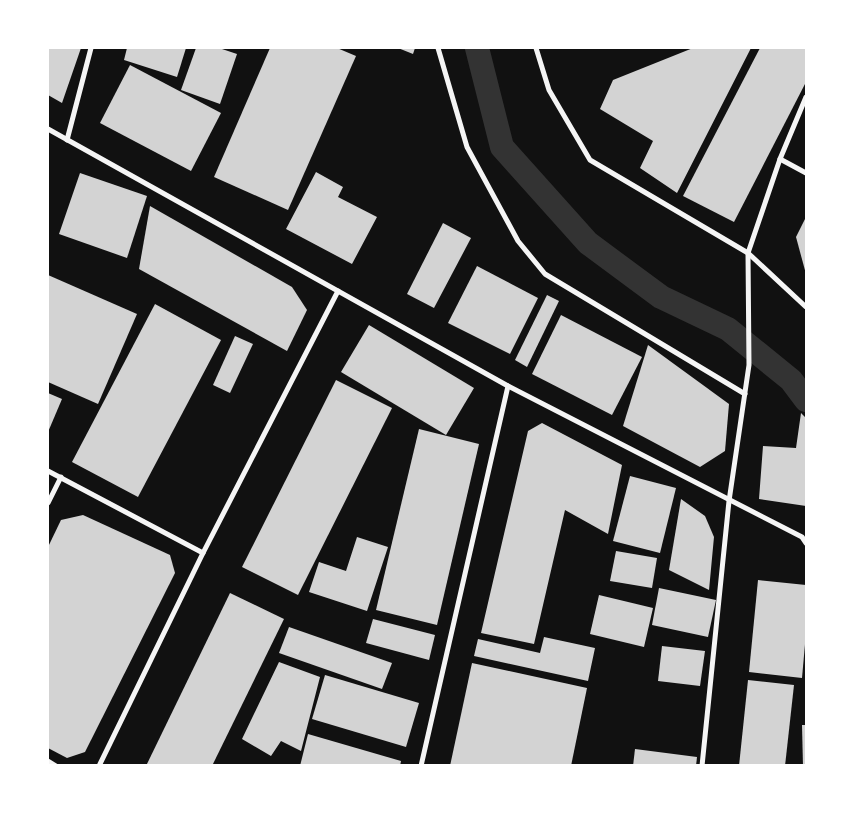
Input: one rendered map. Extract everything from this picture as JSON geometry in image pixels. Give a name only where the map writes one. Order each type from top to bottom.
[{"type":"street","points":[[67,140],[92,48]]},
{"type":"street","points":[[438,48],[467,147],[518,241],[545,274],[745,394]]},
{"type":"street","points":[[536,48],[549,90],[590,160],[748,253],[806,307]]},
{"type":"street","points":[[702,766],[729,501],[749,365],[748,253],[780,158],[806,97]]},
{"type":"street","points":[[48,129],[508,386],[802,537],[806,543]]},
{"type":"street","points":[[780,158],[806,173]]},
{"type":"street","points":[[99,766],[203,553],[338,291]]},
{"type":"street","points":[[421,766],[508,386]]},
{"type":"street","points":[[48,470],[203,553]]},
{"type":"street","points":[[48,503],[61,477]]},
{"type":"street","points":[[48,761],[56,766]]},
{"type":"building","points":[[48,48],[81,48],[62,103],[48,95]]},
{"type":"building","points":[[127,48],[186,48],[177,77],[124,60]]},
{"type":"building","points":[[196,48],[219,48],[237,54],[220,104],[181,90]]},
{"type":"building","points":[[270,48],[337,48],[356,56],[288,210],[214,177]]},
{"type":"building","points":[[398,48],[415,48],[413,54]]},
{"type":"building","points":[[693,48],[751,48],[677,193],[640,168],[653,141],[600,109],[613,80]]},
{"type":"building","points":[[760,48],[806,48],[806,82],[734,222],[683,196]]},
{"type":"building","points":[[130,65],[221,113],[191,171],[100,123]]},
{"type":"building","points":[[316,172],[343,187],[338,197],[377,217],[352,264],[286,229]]},
{"type":"building","points":[[80,173],[147,196],[127,258],[59,234]]},
{"type":"building","points":[[150,206],[292,287],[307,310],[287,351],[139,269]]},
{"type":"building","points":[[806,217],[806,274],[796,237]]},
{"type":"building","points":[[443,223],[471,238],[434,308],[407,294]]},
{"type":"building","points":[[477,266],[538,298],[510,354],[448,323]]},
{"type":"building","points":[[48,275],[137,314],[98,404],[48,382]]},
{"type":"building","points":[[547,295],[559,301],[527,367],[515,360]]},
{"type":"building","points":[[155,304],[221,340],[138,497],[72,462]]},
{"type":"building","points":[[561,315],[642,357],[612,415],[532,374]]},
{"type":"building","points":[[369,325],[474,388],[446,435],[341,372]]},
{"type":"building","points":[[235,336],[253,344],[230,393],[213,385]]},
{"type":"building","points":[[648,345],[729,404],[725,451],[700,467],[623,426]]},
{"type":"building","points":[[336,380],[392,408],[298,595],[242,567]]},
{"type":"building","points":[[48,393],[62,399],[48,432]]},
{"type":"building","points":[[801,413],[806,418],[806,506],[759,499],[763,446],[796,448]]},
{"type":"building","points":[[542,423],[622,465],[608,534],[565,510],[534,644],[481,633],[528,431]]},
{"type":"building","points":[[419,429],[479,444],[437,625],[376,610]]},
{"type":"building","points":[[630,476],[676,488],[660,553],[613,541]]},
{"type":"building","points":[[681,499],[705,516],[714,537],[709,590],[669,570]]},
{"type":"building","points":[[83,515],[170,555],[175,573],[85,752],[67,758],[48,748],[48,547],[61,520]]},
{"type":"building","points":[[357,537],[388,547],[367,611],[309,592],[319,562],[346,571]]},
{"type":"building","points":[[616,551],[657,558],[652,588],[610,581]]},
{"type":"building","points":[[758,580],[806,585],[806,633],[802,678],[749,672]]},
{"type":"building","points":[[659,588],[716,600],[708,637],[652,625]]},
{"type":"building","points":[[230,593],[284,619],[212,766],[146,766]]},
{"type":"building","points":[[599,595],[653,608],[644,647],[590,634]]},
{"type":"building","points":[[373,619],[435,635],[429,660],[366,643]]},
{"type":"building","points":[[289,627],[392,663],[382,689],[279,653]]},
{"type":"building","points":[[544,637],[595,648],[588,681],[474,656],[478,639],[540,653]]},
{"type":"building","points":[[662,646],[705,651],[700,686],[658,681]]},
{"type":"building","points":[[279,662],[320,677],[301,751],[281,741],[271,756],[242,739]]},
{"type":"building","points":[[472,663],[587,688],[571,766],[450,766]]},
{"type":"building","points":[[325,675],[419,703],[406,747],[312,719]]},
{"type":"building","points":[[748,680],[794,685],[785,766],[739,766]]},
{"type":"building","points":[[802,725],[806,725],[806,766],[803,766]]},
{"type":"building","points":[[308,734],[401,761],[400,766],[300,766]]},
{"type":"building","points":[[635,749],[697,757],[696,766],[633,766]]},
{"type":"waterway","points":[[477,48],[502,147],[588,243],[661,297],[728,329],[791,380],[806,400]]}]
